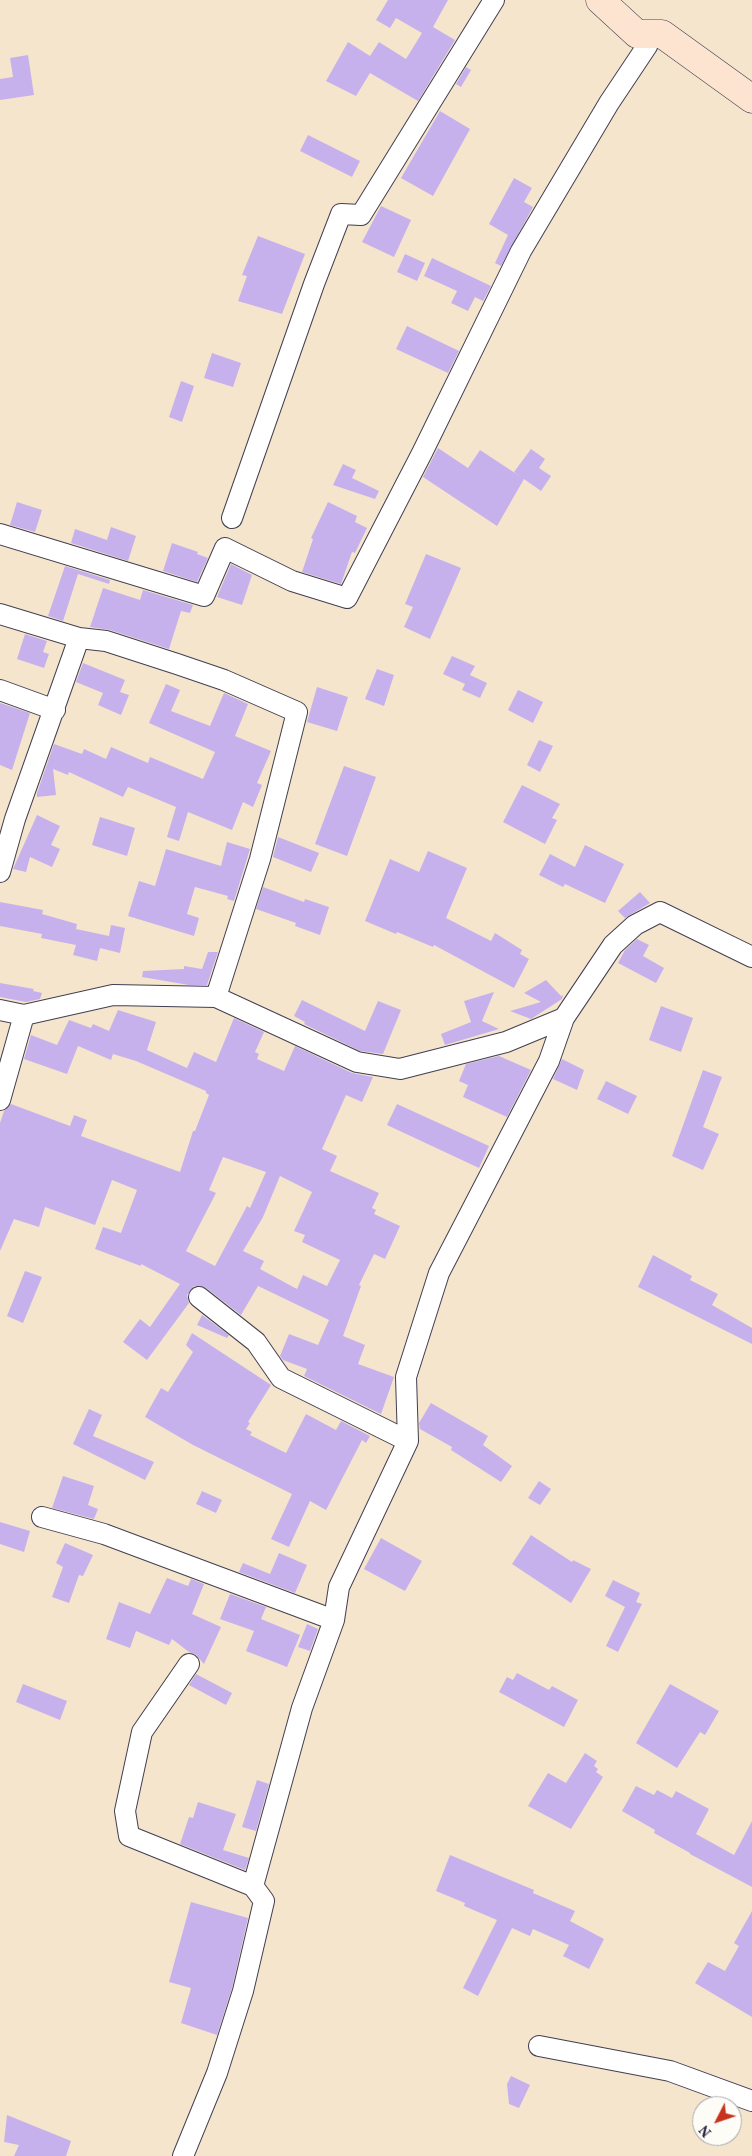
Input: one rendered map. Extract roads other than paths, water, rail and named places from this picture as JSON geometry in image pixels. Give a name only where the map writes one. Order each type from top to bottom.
[{"type":"street","points":[[232,518],[314,284],[341,214],[361,216],[494,0]]},
{"type":"street","points":[[600,0],[637,34],[662,34],[752,99]]},
{"type":"street","points":[[0,534],[204,596],[225,548],[292,580],[347,598],[422,453],[521,251],[609,103],[647,46],[652,34]]},
{"type":"street","points":[[0,614],[79,638],[106,641],[177,664],[224,680],[296,712],[260,859],[216,997]]},
{"type":"street","points":[[0,872],[15,819],[79,638]]},
{"type":"street","points":[[0,690],[55,710]]},
{"type":"street","points":[[253,1886],[302,1708],[334,1620],[339,1587],[408,1441],[406,1377],[439,1273],[549,1061],[564,1018],[613,945],[635,925],[660,912],[752,956]]},
{"type":"street","points":[[0,1010],[24,1015],[113,995],[216,997],[357,1062],[400,1069],[506,1042],[564,1018]]},
{"type":"street","points":[[0,1100],[24,1015]]},
{"type":"street","points":[[199,1297],[256,1342],[281,1378],[408,1441]]},
{"type":"street","points":[[42,1516],[104,1534],[334,1620]]},
{"type":"street","points":[[184,2156],[217,2073],[243,1991],[264,1902],[253,1886],[129,1836],[125,1811],[142,1732],[189,1664]]},
{"type":"street","points":[[539,2046],[670,2071],[752,2101]]}]
